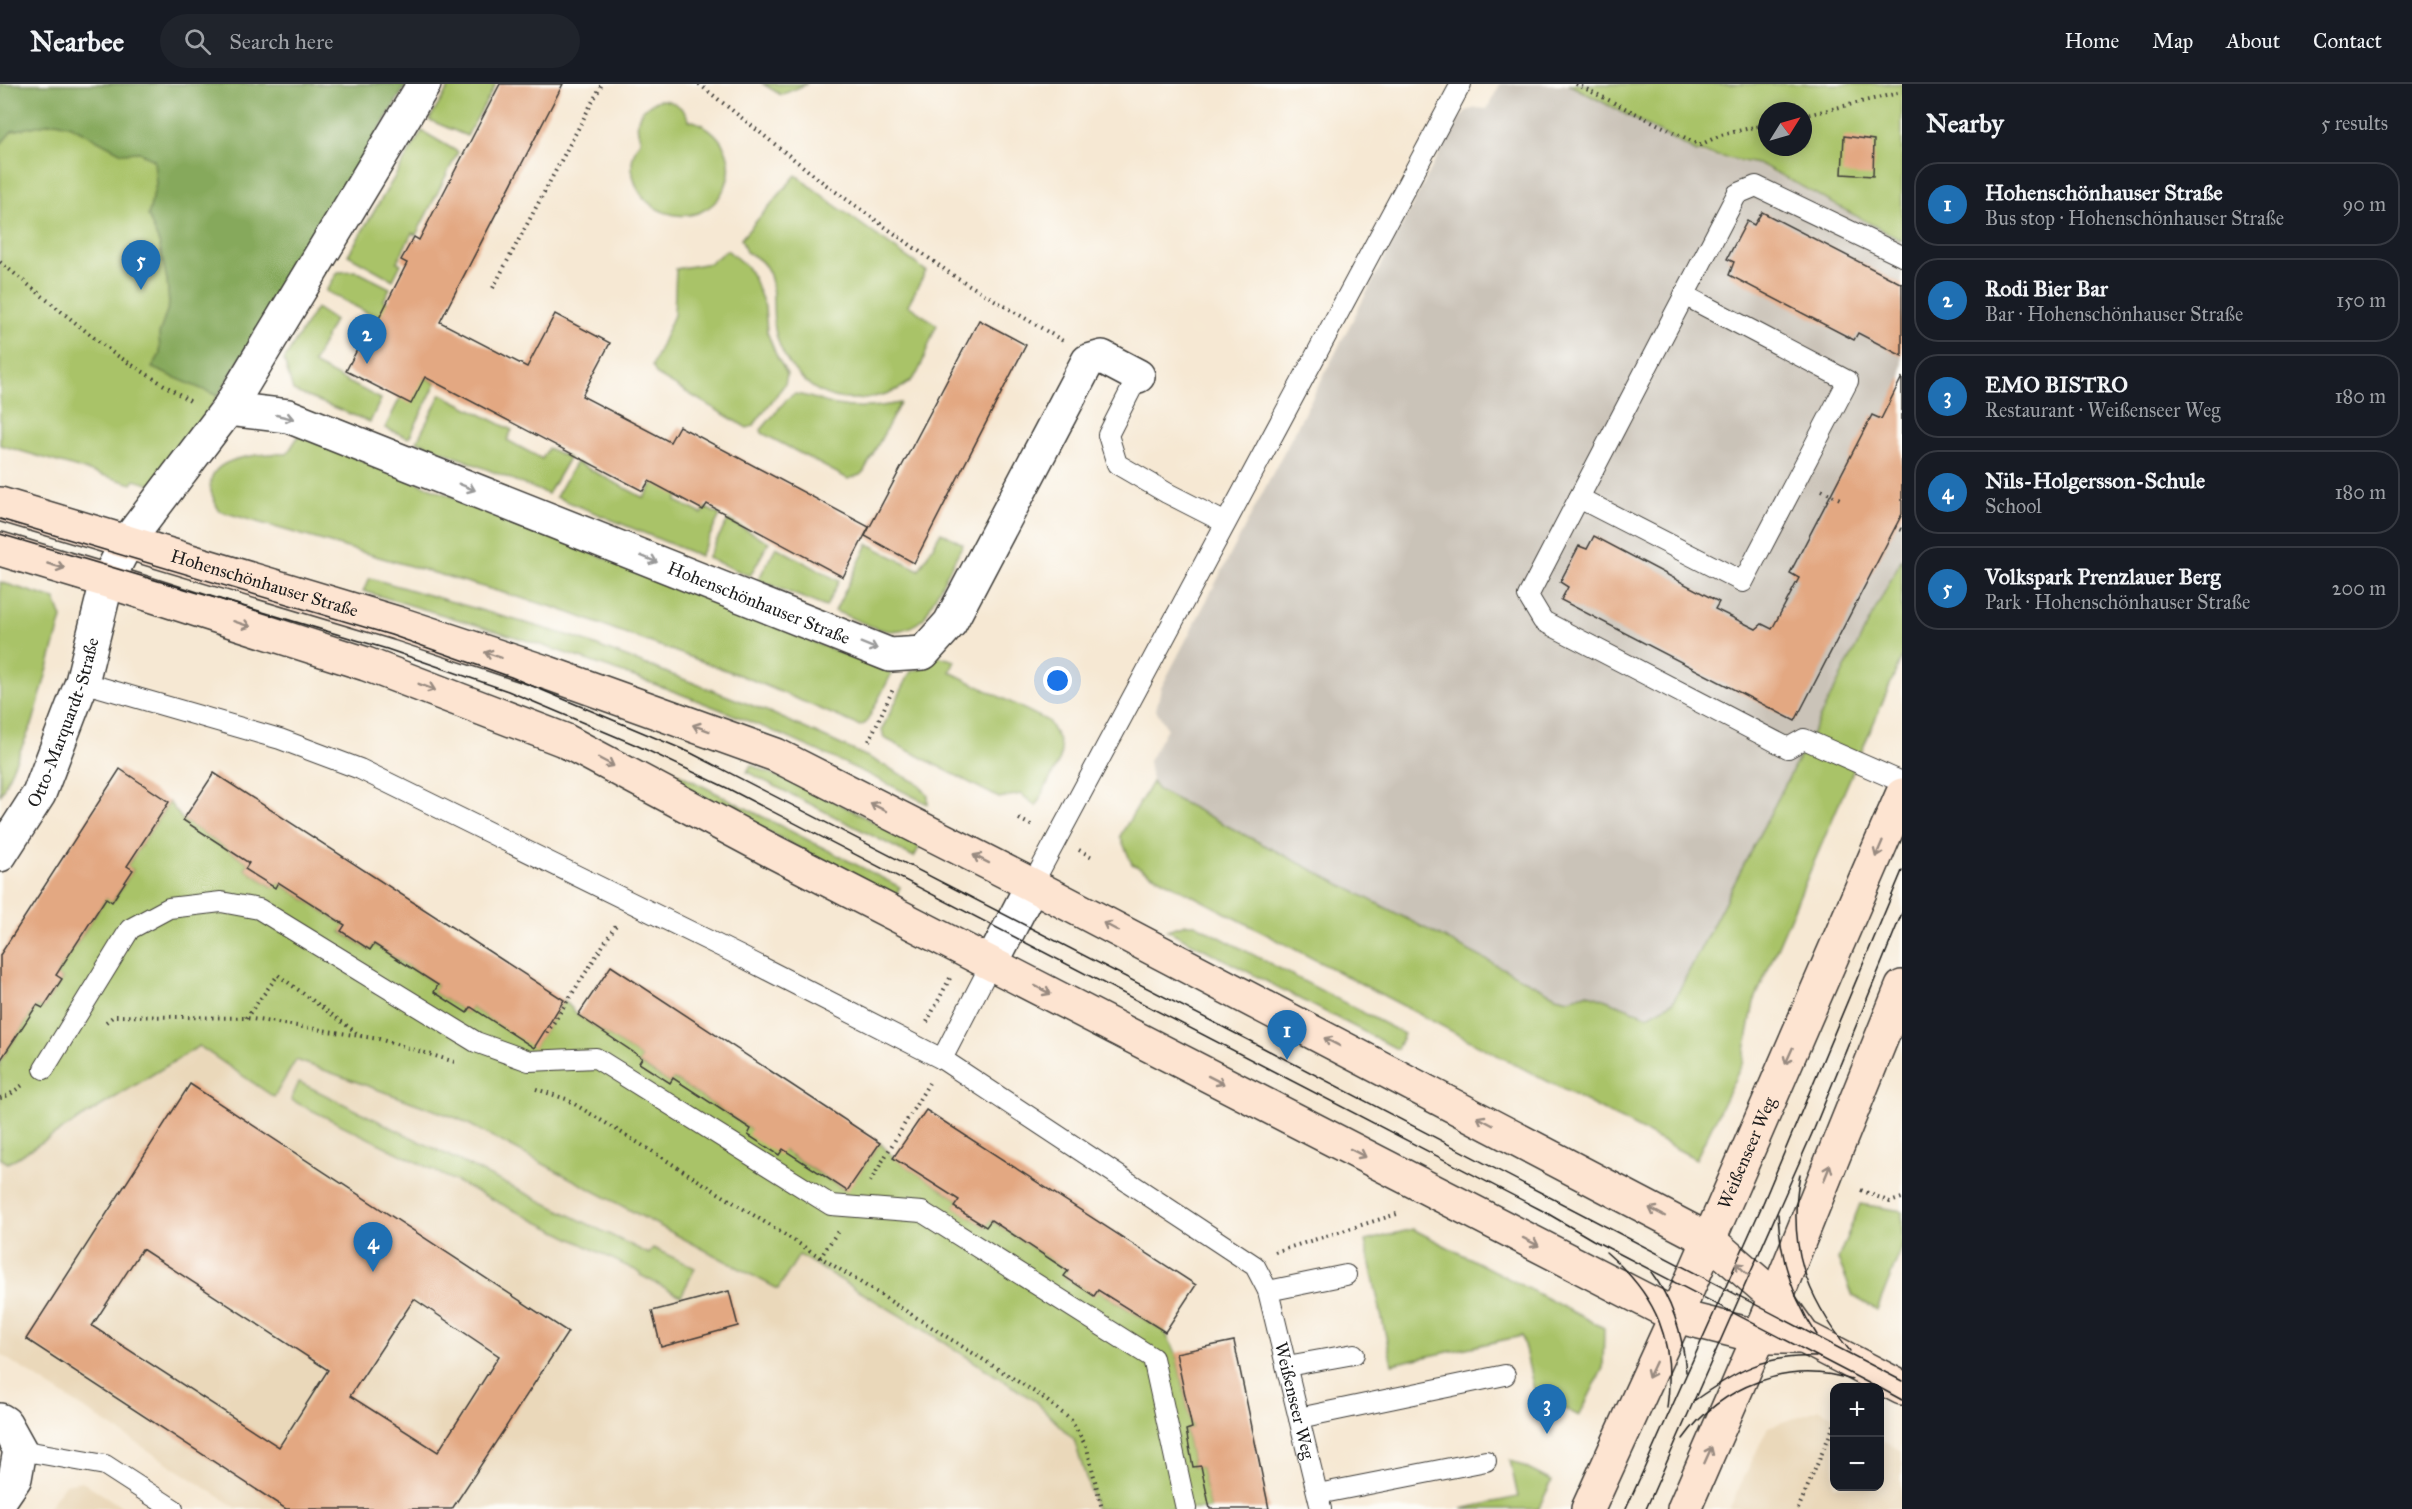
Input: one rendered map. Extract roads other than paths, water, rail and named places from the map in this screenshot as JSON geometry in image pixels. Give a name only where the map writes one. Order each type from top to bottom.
[{"type":"street","points":[[107,580],[127,543],[424,84]]},
{"type":"street","name":"Hohenschönhauser Straße","points":[[214,408],[288,417],[890,655],[922,653],[951,623],[1088,361],[1102,357],[1138,376]]},
{"type":"street","name":"Hohenschönhauser Straße","points":[[0,504],[400,624],[548,673],[776,755],[1032,885],[1709,1240],[1776,1298],[1804,1336]]},
{"type":"street","points":[[0,549],[107,580],[366,664],[564,740],[774,852],[1676,1317],[1760,1336],[1804,1336],[1902,1388]]},
{"type":"street","name":"Otto-Marquardt-Straße","points":[[0,855],[39,794],[82,682],[107,580]]},
{"type":"street","name":"Weißenseer Weg","points":[[1588,1509],[1676,1317],[1902,795]]},
{"type":"street","points":[[991,964],[1032,885]]},
{"type":"street","points":[[1684,1509],[1776,1298],[1902,987]]},
{"type":"street","points":[[0,1420],[6,1423],[20,1450],[15,1478],[0,1500]]},
{"type":"lane","points":[[1032,885],[1224,522],[1461,84]]},
{"type":"lane","points":[[1902,256],[1756,186],[1737,194],[1528,596],[1543,621],[1788,747],[1804,739],[1902,782]]},
{"type":"lane","points":[[1579,498],[1743,582],[1843,391],[1848,381],[1684,295]]},
{"type":"lane","points":[[1138,376],[1108,435],[1117,464],[1224,522]]},
{"type":"lane","points":[[82,682],[280,739],[360,769],[742,957],[942,1059],[1255,1266],[1268,1291],[1346,1275]]},
{"type":"lane","points":[[44,1069],[130,929],[169,908],[221,902],[259,909],[476,1042],[529,1061],[596,1058],[831,1205],[922,1212],[1153,1358],[1186,1509]]},
{"type":"lane","points":[[942,1059],[991,964]]},
{"type":"lane","name":"Weißenseer Weg","points":[[1268,1291],[1319,1502]]},
{"type":"lane","points":[[1287,1366],[1354,1354]]},
{"type":"lane","points":[[1299,1418],[1506,1375]]},
{"type":"lane","points":[[20,1450],[105,1465],[173,1509]]},
{"type":"lane","points":[[1319,1502],[1486,1461]]},
{"type":"tram line","points":[[0,519],[391,635],[511,677],[689,752],[1902,1381]]},
{"type":"tram line","points":[[0,534],[387,649],[508,691],[636,745],[727,788],[1545,1212],[1593,1240],[1868,1383]]},
{"type":"tram line","points":[[1626,1509],[1761,1208],[1902,871]]},
{"type":"tram line","points":[[1646,1509],[1814,1129],[1902,913]]},
{"type":"tram line","points":[[1800,1174],[1796,1224],[1803,1268],[1821,1310],[1850,1351]]},
{"type":"tram line","points":[[1778,1214],[1789,1278],[1801,1307],[1817,1335]]},
{"type":"tram line","points":[[1606,1252],[1638,1286],[1659,1321],[1668,1362],[1667,1408]]},
{"type":"tram line","points":[[1651,1272],[1666,1295],[1676,1320],[1686,1372]]},
{"type":"tram line","points":[[1695,1400],[1737,1373],[1751,1367],[1781,1359],[1816,1357]]},
{"type":"tram line","points":[[1683,1439],[1717,1404],[1758,1382],[1781,1375],[1804,1373],[1828,1374],[1852,1380]]},
{"type":"tram line","points":[[1884,1390],[1902,1400]]},
{"type":"place","name":"Volkspark Prenzlauer Berg","points":[[141,290]]},
{"type":"place","name":"Rodi Bier Bar","points":[[367,364]]},
{"type":"place","name":"Hohenschönhauser Straße","points":[[1287,1060]]},
{"type":"place","name":"Nils-Holgersson-Schule","points":[[373,1272]]},
{"type":"place","name":"EMO BISTRO","points":[[1547,1434]]}]
